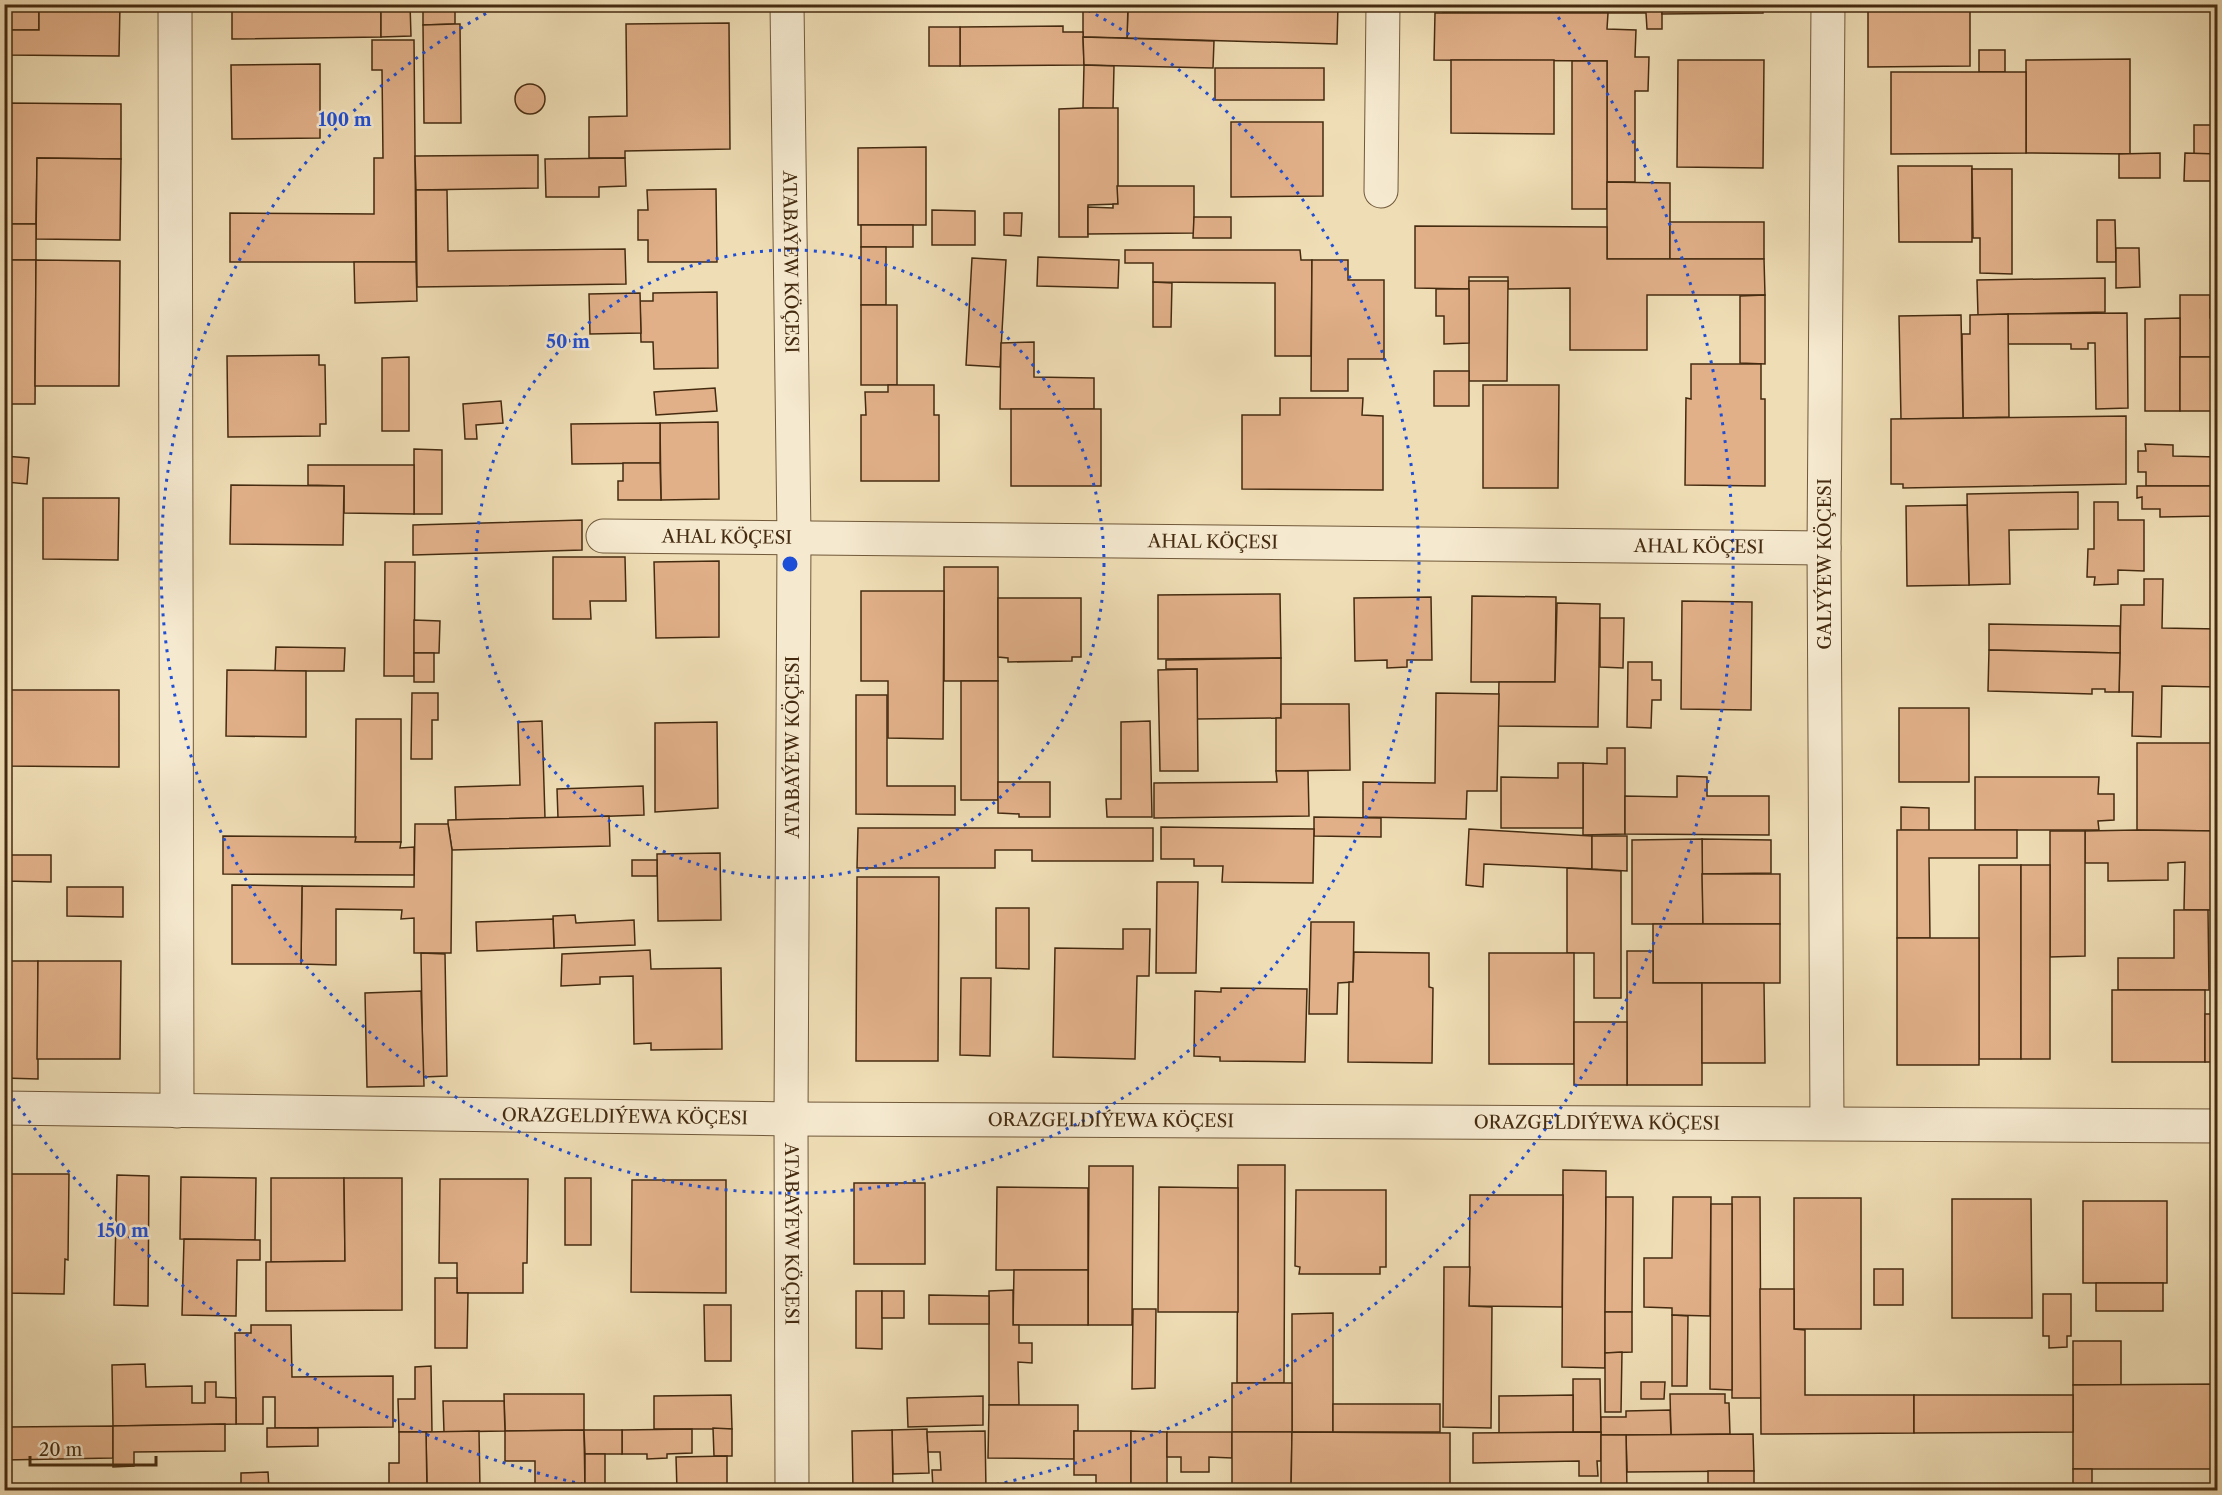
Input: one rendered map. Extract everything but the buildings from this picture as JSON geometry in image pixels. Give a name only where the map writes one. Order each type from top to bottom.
[{"type":"street","points":[[175,4],[177,1111]]},
{"type":"street","name":"ATABAÝEW KÖÇESI","points":[[787,4],[794,537],[792,1491]]},
{"type":"street","points":[[1381,191],[1383,4]]},
{"type":"street","name":"GALYÝEW KÖÇESI","points":[[1827,1123],[1824,548],[1828,4]]},
{"type":"street","name":"AHAL KÖÇESI","points":[[603,536],[1824,548]]},
{"type":"street","name":"ORAZGELDIÝEWA KÖÇESI","points":[[4,1108],[791,1119],[2217,1126]]}]
